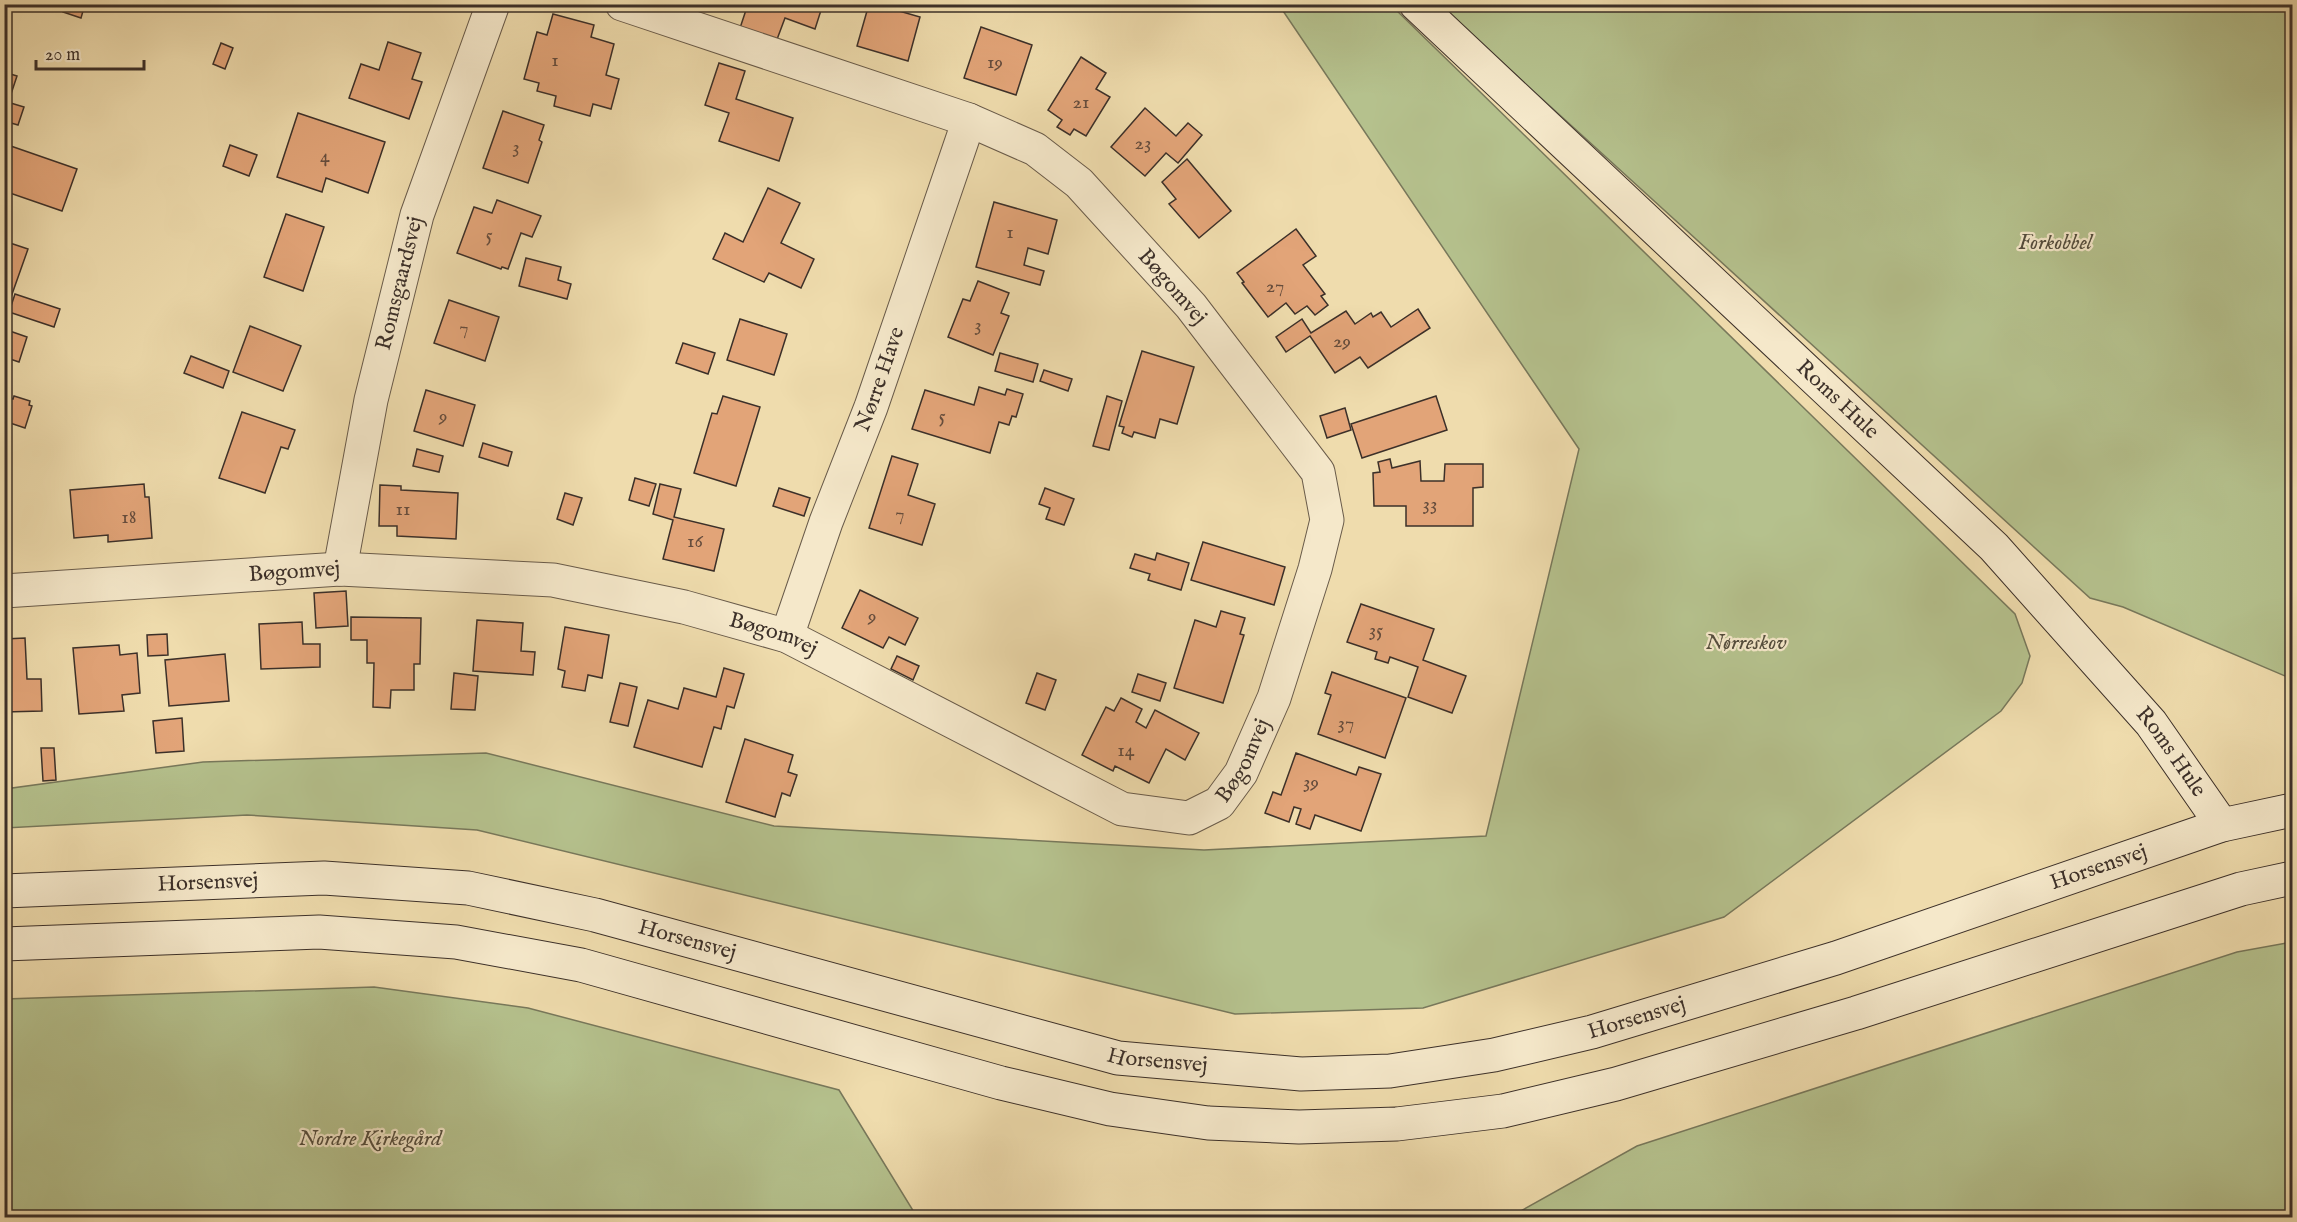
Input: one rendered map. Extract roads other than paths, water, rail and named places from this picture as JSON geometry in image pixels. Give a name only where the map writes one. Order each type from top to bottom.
[{"type":"street","name":"Romsgaardsvej","points":[[340,569],[371,400],[417,215],[492,4]]},
{"type":"street","name":"Bøgomvej","points":[[4,591],[340,569],[553,580],[684,607],[786,636],[1122,808],[1189,818],[1219,803],[1241,773],[1274,698],[1315,569],[1327,520],[1318,472],[1191,306],[1079,183],[1035,149],[969,120],[622,4]]},
{"type":"street","name":"Roms Hule","points":[[1416,4],[1994,547],[2151,723],[2222,825]]},
{"type":"street","name":"Nørre Have","points":[[786,636],[826,522],[872,407],[969,120]]},
{"type":"street","name":"Horsensvej","points":[[4,891],[324,878],[468,888],[595,915],[1118,1058],[1312,1073],[1390,1071],[1494,1055],[1592,1032],[1836,958],[2222,825],[2292,810]]},
{"type":"street","points":[[4,944],[319,932],[456,942],[581,965],[1001,1083],[1110,1109],[1208,1124],[1310,1127],[1397,1124],[1503,1111],[1616,1084],[1856,1013],[2241,889],[2290,877]]},
{"type":"park label","name":"Forkobbel","points":[[2055,243]]},
{"type":"park label","name":"Nørreskov","points":[[1746,643]]},
{"type":"park label","name":"Nordre Kirkegård","points":[[370,1139]]}]
